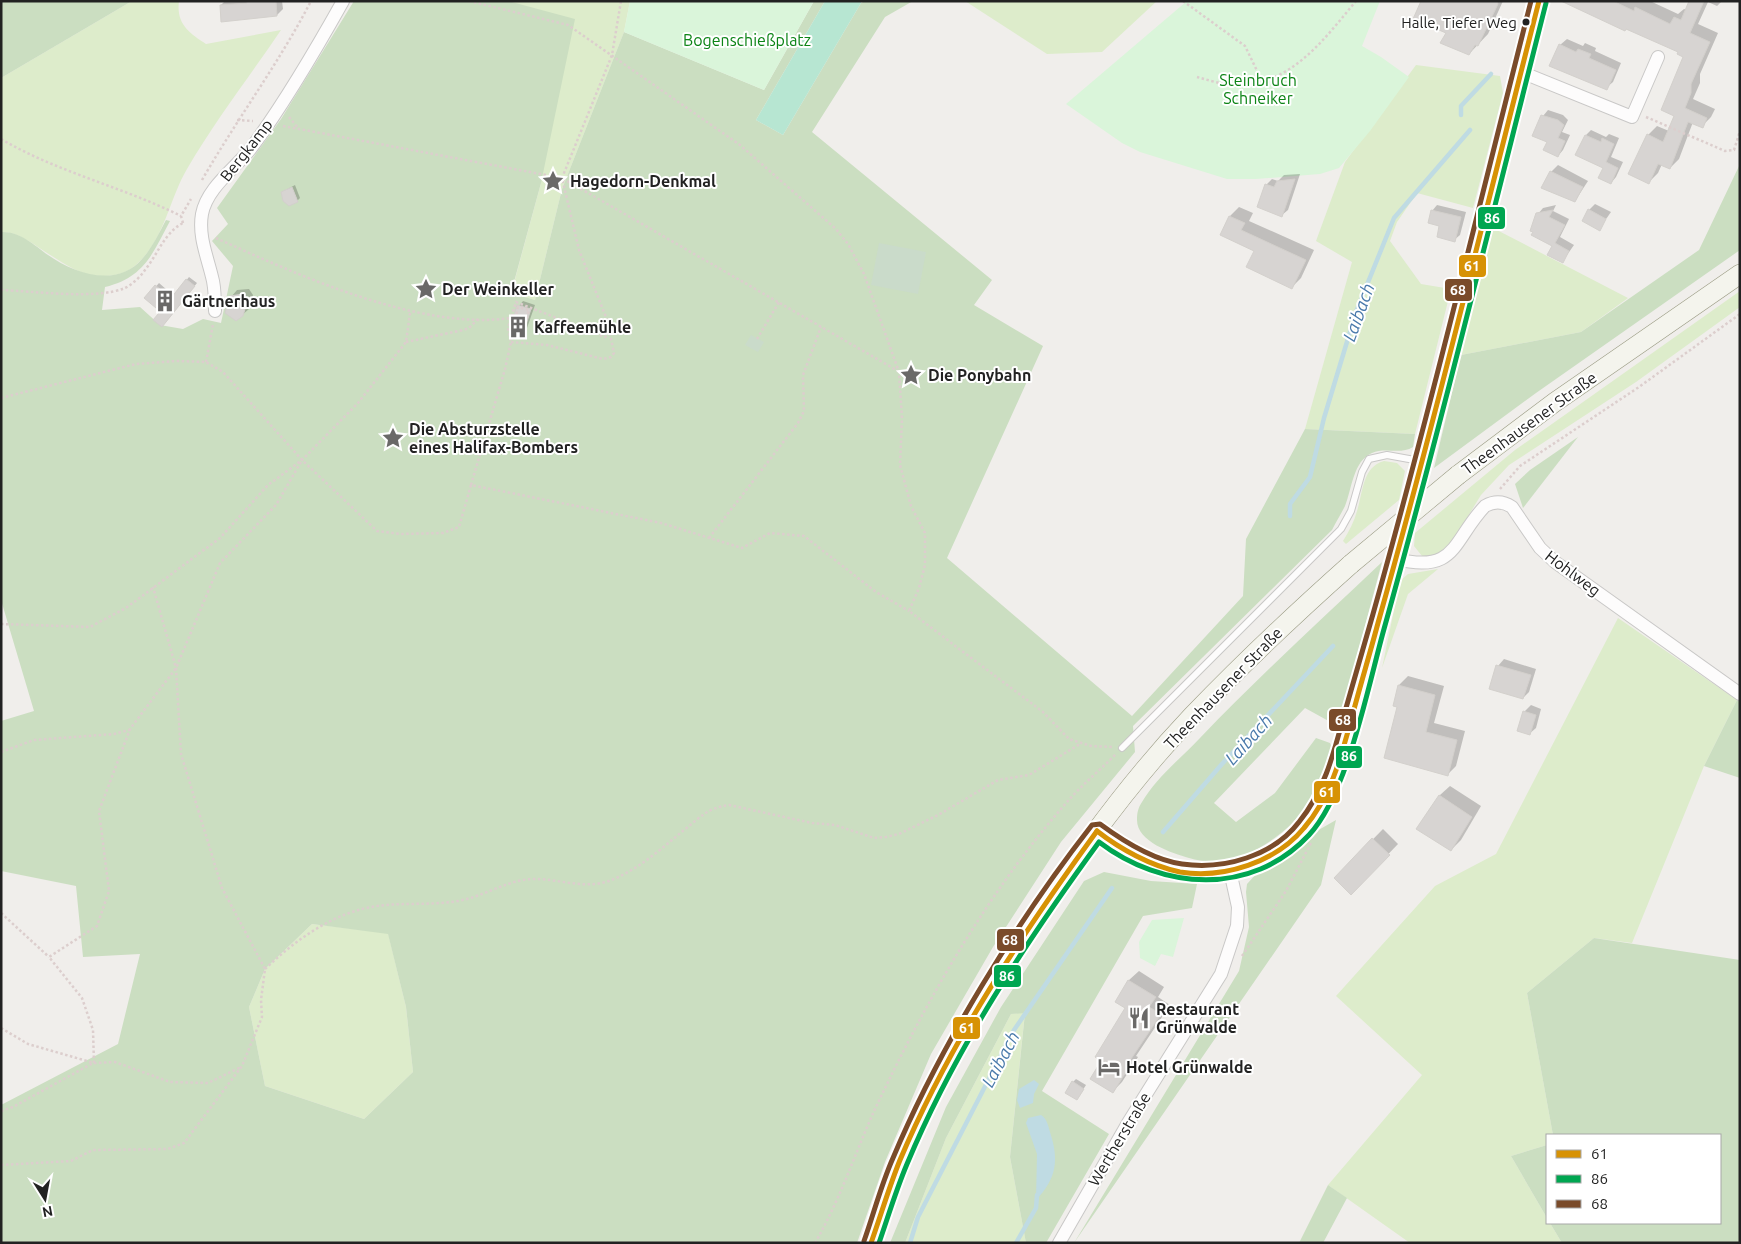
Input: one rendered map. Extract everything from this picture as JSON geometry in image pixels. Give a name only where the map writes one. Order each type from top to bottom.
[{"type":"main road","name":"Theenhausener Straße","points":[[871,1243],[900,1162],[951,1057],[982,1003],[1050,894],[1096,831],[1192,717],[1293,615],[1458,475],[1555,402],[1740,274]]},
{"type":"street","name":"Bergkamp","points":[[215,311],[213,281],[201,231],[202,212],[206,203],[268,124],[318,45],[343,1]]},
{"type":"street","points":[[1096,831],[1114,844],[1160,866],[1182,872],[1230,871],[1255,864],[1282,848],[1304,830],[1324,799],[1339,762],[1396,559],[1539,1]]},
{"type":"street","points":[[1521,72],[1632,117],[1658,57]]},
{"type":"street","points":[[1396,559],[1420,564],[1441,559],[1460,543],[1484,506],[1498,502]]},
{"type":"street","name":"Hohlweg","points":[[1498,502],[1512,507],[1540,548],[1555,562],[1740,694]]},
{"type":"street","name":"Wertherstraße","points":[[1059,1243],[1128,1123],[1221,974],[1237,926],[1238,907],[1230,871]]},
{"type":"lane","points":[[1122,748],[1340,529],[1351,511],[1362,472],[1369,459],[1387,455],[1420,461]]},
{"type":"path","points":[[200,184],[237,120],[293,35],[312,1]]},
{"type":"path","points":[[469,1],[568,25],[740,145],[836,229],[848,244],[864,274],[899,372],[902,418],[900,465],[911,506],[925,533],[925,565],[919,588],[909,611]]},
{"type":"path","points":[[511,342],[547,345],[603,359],[611,357],[614,352],[608,322],[579,250],[562,178],[612,54],[621,1]]},
{"type":"path","points":[[1183,1],[1245,46],[1262,82]]},
{"type":"path","points":[[1197,77],[1221,83],[1244,85],[1262,82],[1294,68],[1318,47],[1356,1]]},
{"type":"path","points":[[1632,117],[1646,117],[1730,152],[1734,150],[1740,131]]},
{"type":"path","points":[[268,124],[562,178],[899,372]]},
{"type":"path","points":[[1,139],[25,153],[119,188],[181,216]]},
{"type":"path","points":[[1,290],[91,293],[125,288],[136,281],[145,271],[166,235],[183,223],[181,216],[195,192]]},
{"type":"path","points":[[1,398],[136,364],[176,361],[206,362],[223,372],[302,460],[377,531],[400,534],[443,533],[459,527],[511,342],[508,328],[513,316],[518,307],[528,310],[526,319],[513,316],[478,319],[410,313],[252,256],[201,231]]},
{"type":"path","points":[[513,316],[516,302],[605,337],[610,334]]},
{"type":"path","points":[[757,339],[779,302]]},
{"type":"path","points":[[206,362],[215,311]]},
{"type":"path","points":[[1,624],[90,627],[126,608],[220,538],[268,485],[302,460],[358,403],[406,342],[410,313]]},
{"type":"path","points":[[1498,502],[1500,487],[1520,466],[1639,387],[1740,314]]},
{"type":"path","points":[[406,342],[464,330],[469,328],[478,319]]},
{"type":"path","points":[[709,538],[798,423],[804,411],[802,375],[821,326]]},
{"type":"path","points":[[49,957],[97,926],[109,891],[99,811],[130,730],[176,668],[220,563],[276,505],[302,460]]},
{"type":"path","points":[[471,485],[605,510],[661,523],[742,548],[770,533],[804,536],[876,592],[909,611],[1043,712],[1069,739],[1080,744],[1122,748]]},
{"type":"path","points":[[1,1165],[71,1161],[93,1150],[168,1148],[184,1143],[242,1066],[262,1017],[261,1000],[264,969],[222,888],[181,754],[176,668],[153,587]]},
{"type":"path","points":[[1,752],[34,740],[114,734],[130,730]]},
{"type":"path","points":[[264,969],[288,947],[314,929],[336,918],[364,909],[385,905],[434,904],[460,900],[524,880],[586,885],[608,882],[624,875],[644,862],[694,820],[721,806],[729,805],[806,822],[835,825],[874,838],[900,834],[938,815],[998,780],[1029,775],[1080,744]]},
{"type":"path","points":[[815,1243],[833,1212],[875,1110],[908,1041],[968,934],[1036,840],[1068,800],[1122,748]]},
{"type":"path","points":[[1221,974],[1244,955],[1286,891],[1313,840]]},
{"type":"path","points":[[1,913],[49,957],[82,998],[94,1030],[94,1063]]},
{"type":"path","points":[[1,1028],[28,1044],[94,1063],[115,1062],[170,1082],[208,1083],[242,1066]]},
{"type":"path","points":[[1,1112],[94,1063]]},
{"type":"green space","points":[[1,1],[132,1],[1,78]]},
{"type":"green space","points":[[132,1],[179,1],[180,16],[185,27],[206,44],[281,30],[221,116],[187,169],[162,228],[149,250],[137,264],[120,274],[109,276],[90,275],[76,270],[24,238],[12,233],[1,232],[1,78]]},
{"type":"green space","points":[[354,1],[508,1],[575,19],[541,183],[511,293],[535,300],[562,189],[624,32],[764,90],[814,1],[825,1],[756,120],[783,135],[861,3],[865,1],[913,1],[885,17],[812,132],[992,280],[974,305],[1043,346],[947,558],[1132,716],[1243,596],[1246,539],[1305,429],[1415,434],[1413,447],[1398,451],[1377,451],[1361,462],[1354,476],[1345,506],[1332,530],[1133,726],[1135,752],[1061,842],[993,947],[931,1054],[885,1162],[857,1243],[1,1243],[1,1105],[118,1044],[140,954],[83,957],[76,886],[1,871],[1,721],[34,711],[1,600],[1,232],[21,236],[71,268],[96,275],[108,275],[121,273],[132,268],[142,259],[152,245],[166,220],[170,221],[146,263],[129,277],[105,287],[102,310],[140,307],[160,325],[183,329],[203,319],[221,323],[233,266],[212,241],[228,224],[217,208],[281,119]],"holes":[[[312,924],[388,934],[406,1007],[413,1072],[364,1119],[265,1086],[249,1007],[265,969]]]},
{"type":"green space","points":[[508,1],[630,1],[624,32],[562,189],[535,300],[511,294],[541,183]]},
{"type":"green space","name":"Bogenschießplatz","points":[[630,1],[814,1],[764,90],[624,32]]},
{"type":"green space","points":[[825,1],[861,1],[861,3],[783,135],[756,120]]},
{"type":"green space","points":[[965,1],[1157,1],[1102,52],[1047,54]]},
{"type":"green space","name":"Steinbruch Schneiker","points":[[1187,1],[1380,1],[1362,46],[1409,77],[1370,131],[1339,168],[1320,174],[1256,179],[1227,179],[1140,152],[1122,143],[1066,104]]},
{"type":"green space","points":[[1416,65],[1500,76],[1503,93],[1473,208],[1417,193],[1397,222],[1390,241],[1421,284],[1451,289],[1415,434],[1305,429],[1352,262],[1316,241],[1345,162]]},
{"type":"green space","points":[[1740,164],[1740,250],[1536,393],[1434,468],[1461,355],[1581,332],[1699,250]]},
{"type":"green space","points":[[1493,228],[1628,298],[1581,332],[1461,355]]},
{"type":"green space","points":[[879,243],[926,252],[918,294],[871,285]]},
{"type":"green space","points":[[1740,291],[1740,307],[1636,382],[1509,465],[1481,495],[1448,549],[1433,558],[1422,556],[1414,546],[1415,533],[1515,450]]},
{"type":"green space","points":[[751,335],[764,342],[758,352],[745,345]]},
{"type":"green space","points":[[1578,437],[1523,508],[1515,484],[1530,470]]},
{"type":"green space","points":[[1384,461],[1397,463],[1405,471],[1399,500],[1346,544],[1343,541],[1354,519],[1367,475],[1377,464]]},
{"type":"green space","points":[[1382,562],[1339,723],[1334,724],[1305,708],[1214,803],[1236,822],[1275,793],[1316,738],[1330,743],[1332,748],[1318,788],[1300,815],[1288,827],[1258,849],[1224,860],[1207,861],[1189,858],[1165,850],[1143,835],[1139,828],[1137,815],[1141,804],[1154,785],[1245,692]]},
{"type":"green space","points":[[1438,569],[1408,594],[1382,668],[1400,581],[1408,574]]},
{"type":"green space","points":[[1618,618],[1737,700],[1704,766],[1632,943],[1594,938],[1527,993],[1553,1134],[1546,1134],[1546,1145],[1511,1156],[1546,1216],[1546,1224],[1551,1224],[1562,1243],[1410,1243],[1328,1185],[1422,1075],[1336,996],[1435,886],[1496,854]]},
{"type":"green space","points":[[1737,700],[1740,702],[1740,778],[1704,766]]},
{"type":"green space","points":[[1336,820],[1321,885],[1074,1243],[1239,971],[1249,927],[1247,884],[1257,873],[1295,852],[1315,832]]},
{"type":"green space","points":[[1104,872],[1151,881],[1197,884],[1192,908],[1143,916],[1042,1091],[1109,1134],[1046,1243],[1026,1243],[1010,1157],[1025,1013],[1011,1014],[946,1138],[905,1243],[890,1243],[946,1107],[1001,1007],[1084,881]]},
{"type":"green space","points":[[1184,918],[1173,957],[1161,954],[1155,966],[1140,958],[1139,942],[1152,920]]},
{"type":"green space","points":[[312,924],[388,933],[406,1007],[413,1072],[364,1119],[265,1086],[249,1007],[265,969]]},
{"type":"green space","points":[[1594,938],[1740,960],[1740,1243],[1562,1243],[1551,1224],[1721,1224],[1721,1134],[1553,1134],[1527,993]]},
{"type":"green space","points":[[1025,1012],[1010,1157],[1026,1243],[905,1243],[946,1138],[1011,1014]]},
{"type":"green space","points":[[1546,1145],[1546,1216],[1511,1156]]},
{"type":"green space","points":[[1328,1185],[1347,1198],[1323,1243],[1299,1243]]},
{"type":"water","points":[[1034,1080],[1039,1084],[1034,1094],[1033,1103],[1020,1108],[1017,1100],[1019,1089]]},
{"type":"water","points":[[1041,1115],[1049,1127],[1055,1151],[1055,1160],[1052,1176],[1036,1200],[1037,1154],[1026,1123],[1028,1118]]},
{"type":"building","points":[[247,1],[276,1],[277,16],[221,22],[220,5],[247,3]]},
{"type":"building","points":[[1421,1],[1497,1],[1498,4],[1478,46],[1475,45],[1469,55],[1440,43],[1446,33],[1413,19]]},
{"type":"building","points":[[1561,1],[1613,1],[1634,11],[1635,7],[1670,24],[1674,17],[1681,20],[1689,1],[1704,1],[1690,33],[1710,42],[1691,84],[1691,93],[1685,108],[1707,118],[1703,128],[1688,122],[1670,169],[1658,164],[1649,184],[1628,174],[1647,134],[1663,142],[1674,116],[1661,110],[1683,57],[1677,54],[1678,52],[1626,29],[1625,31]]},
{"type":"building","points":[[1559,44],[1576,52],[1578,49],[1591,54],[1589,58],[1616,70],[1607,90],[1549,66]]},
{"type":"building","points":[[1541,115],[1558,120],[1564,125],[1558,138],[1565,141],[1558,157],[1543,150],[1547,142],[1532,136]]},
{"type":"building","points":[[1585,135],[1601,142],[1602,138],[1614,144],[1606,162],[1618,168],[1611,184],[1598,178],[1603,168],[1575,155]]},
{"type":"building","points":[[1550,171],[1583,187],[1575,202],[1541,188]]},
{"type":"building","points":[[1295,179],[1282,217],[1257,207],[1265,184],[1274,187],[1277,181]]},
{"type":"building","points":[[292,187],[298,202],[289,206],[283,201],[281,192]]},
{"type":"building","points":[[1588,209],[1606,219],[1600,231],[1582,221]]},
{"type":"building","points":[[1431,210],[1461,217],[1455,242],[1437,237],[1439,226],[1428,223]]},
{"type":"building","points":[[1553,210],[1549,217],[1565,225],[1555,243],[1569,251],[1563,263],[1547,255],[1552,246],[1531,235],[1533,232],[1530,231],[1536,213]]},
{"type":"building","points":[[1229,216],[1245,223],[1241,230],[1306,260],[1292,289],[1246,267],[1254,251],[1220,235]]},
{"type":"building","name":"Gärtnerhaus","points":[[186,279],[195,286],[162,327],[153,320],[164,307],[160,304],[156,308],[144,298],[155,285],[171,298]]},
{"type":"building","points":[[243,294],[247,302],[243,316],[236,321],[225,313],[227,304],[230,296]]},
{"type":"building","points":[[517,305],[531,309],[523,334],[510,330]]},
{"type":"building","points":[[1496,665],[1531,675],[1523,699],[1489,689]]},
{"type":"building","points":[[1398,685],[1435,695],[1426,732],[1457,740],[1448,776],[1384,758],[1397,707],[1393,706]]},
{"type":"building","points":[[1523,711],[1536,715],[1530,735],[1517,731]]},
{"type":"building","points":[[1439,795],[1472,817],[1451,851],[1416,829]]},
{"type":"building","points":[[1372,838],[1390,855],[1351,895],[1334,878]]},
{"type":"building","points":[[1128,980],[1156,997],[1149,1007],[1161,1014],[1127,1065],[1129,1067],[1113,1093],[1090,1079],[1101,1061],[1095,1057],[1125,1008],[1115,1002]]},
{"type":"building","points":[[1072,1081],[1084,1089],[1077,1100],[1065,1093]]},
{"type":"waterway","name":"Laibach","points":[[1461,115],[1461,106],[1491,74]]},
{"type":"waterway","name":"Laibach","points":[[1290,516],[1290,504],[1310,477],[1324,418],[1356,312],[1394,218],[1470,130]]},
{"type":"waterway","name":"Laibach","points":[[1163,832],[1222,764],[1333,646]]},
{"type":"waterway","name":"Laibach","points":[[910,1243],[918,1217],[1014,1030],[1112,888]]},
{"type":"waterway","points":[[1016,1243],[1036,1208],[1037,1195]]},
{"type":"transit line","name":"68","points":[[864,1241],[893,1158],[933,1072],[1008,943],[1092,825],[1100,824],[1128,843],[1149,854],[1171,862],[1214,865],[1246,858],[1276,844],[1299,822],[1316,796],[1333,753],[1394,538],[1531,1]]},
{"type":"transit line","name":"61","points":[[1097,831],[1126,850],[1158,866],[1180,872],[1214,873],[1248,865],[1264,859],[1279,850],[1304,828],[1322,802],[1335,774],[1345,743],[1399,546],[1539,1]]},
{"type":"transit line","name":"86","points":[[879,1243],[907,1164],[947,1079],[994,997],[1019,958],[1099,842],[1124,858],[1150,870],[1178,877],[1206,880],[1234,877],[1261,869],[1286,855],[1309,835],[1323,816],[1346,766],[1364,708],[1447,395],[1546,3]]},
{"type":"transit line","name":"61","points":[[871,1243],[900,1160],[941,1073],[1015,949],[1097,831]]},
{"type":"place","name":"Halle, Tiefer Weg","points":[[1526,22]]},
{"type":"place","name":"Hagedorn-Denkmal","points":[[553,181]]},
{"type":"place","name":"Der Weinkeller","points":[[426,289]]},
{"type":"place","name":"Gärtnerhaus","points":[[165,301]]},
{"type":"place","name":"Kaffeemühle","points":[[518,327]]},
{"type":"place","name":"Die Ponybahn","points":[[911,375]]},
{"type":"place","name":"Die Absturzstelle eines Halifax-Bombers","points":[[393,438]]},
{"type":"place","name":"Restaurant Grünwalde","points":[[1139,1018]]},
{"type":"place","name":"Hotel Grünwalde","points":[[1109,1067]]}]
